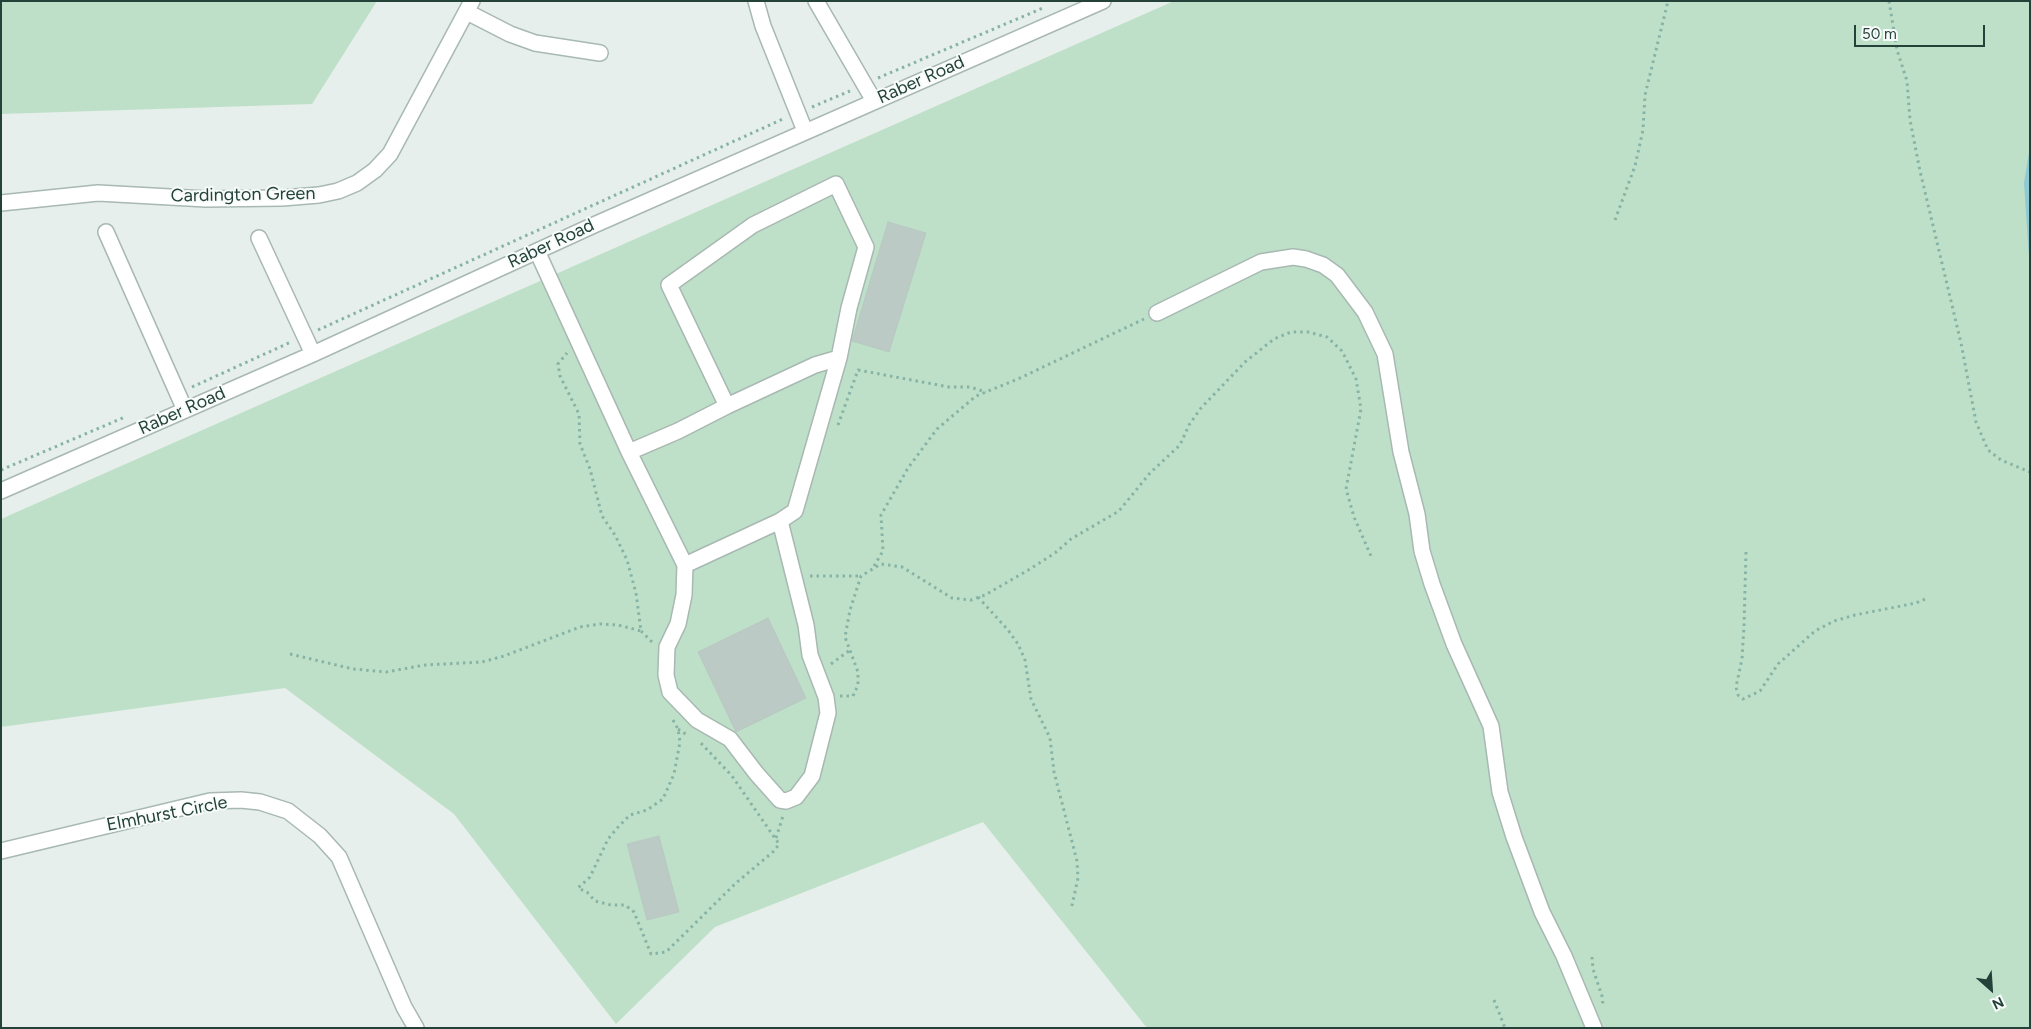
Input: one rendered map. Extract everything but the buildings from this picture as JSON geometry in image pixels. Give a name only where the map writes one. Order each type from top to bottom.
[{"type":"street","points":[[756,1],[763,26],[805,131]]},
{"type":"street","points":[[816,1],[874,101]]},
{"type":"street","name":"Raber Road","points":[[1,491],[313,354],[805,131],[1103,1]]},
{"type":"street","points":[[470,7],[510,34],[535,43],[600,52]]},
{"type":"street","name":"Cardington Green","points":[[1,202],[98,193],[216,199],[282,198],[319,195],[338,191],[356,183],[375,170],[390,154],[470,7]]},
{"type":"street","points":[[685,565],[780,521],[795,511],[839,358],[849,308],[866,247],[836,184],[753,225],[669,285],[727,406]]},
{"type":"street","points":[[106,232],[184,410]]},
{"type":"street","points":[[259,238],[313,354]]},
{"type":"street","points":[[537,251],[629,452],[685,565],[684,595],[678,624],[667,647],[666,676],[670,692],[697,720],[730,739],[780,800],[790,800],[796,797],[812,776],[828,714],[826,697],[810,655],[806,625],[780,521]]},
{"type":"street","points":[[1157,312],[1261,262],[1292,257],[1306,259],[1323,265],[1337,275],[1365,312],[1385,354],[1401,452],[1417,514],[1422,551],[1434,591],[1454,644],[1491,726],[1500,792],[1514,838],[1542,912],[1564,956],[1594,1028]]},
{"type":"street","points":[[629,452],[678,431],[815,365],[839,358]]},
{"type":"street","name":"Elmhurst Circle","points":[[1,851],[210,801],[241,800],[260,802],[288,811],[320,836],[339,857],[404,1007],[416,1028]]},
{"type":"path","points":[[1615,220],[1635,166],[1642,130],[1645,95],[1668,1]]},
{"type":"path","points":[[1889,1],[1897,50],[1907,81],[1910,120],[1920,171],[1961,343],[1976,422],[1988,450],[2001,460],[2030,472]]},
{"type":"path","points":[[178,394],[798,113],[1049,5]]},
{"type":"path","points":[[835,693],[843,697],[853,696],[858,685],[858,672],[846,637],[850,610],[862,576],[876,566],[883,551],[880,515],[919,451],[937,429],[976,396],[1018,379],[1157,312]]},
{"type":"path","points":[[792,574],[862,576],[881,564],[902,567],[952,598],[970,600],[978,597],[1030,569],[1055,553],[1072,538],[1119,511],[1150,473],[1180,445],[1189,425],[1201,408],[1259,350],[1274,339],[1291,332],[1308,332],[1327,337],[1342,351],[1356,379],[1360,409],[1346,489],[1354,517],[1371,556]]},
{"type":"path","points":[[583,348],[568,352],[558,364],[560,376],[579,414],[580,444],[590,469],[602,516],[615,535],[627,560],[636,593],[642,631],[656,650]]},
{"type":"path","points":[[836,431],[858,370],[949,387],[970,387],[987,392]]},
{"type":"path","points":[[1,470],[127,416]]},
{"type":"path","points":[[1746,552],[1742,659],[1736,688],[1738,695],[1743,699],[1760,691],[1778,664],[1815,631],[1834,621],[1916,603],[1925,599]]},
{"type":"path","points":[[978,597],[1018,644],[1025,660],[1031,698],[1050,738],[1054,772],[1077,860],[1078,878],[1071,910]]},
{"type":"path","points":[[290,654],[353,669],[386,672],[425,665],[482,662],[504,656],[580,627],[600,624],[618,625],[642,631]]},
{"type":"path","points":[[830,666],[833,661],[850,650]]},
{"type":"path","points":[[670,716],[678,729],[680,742],[674,774],[663,799],[647,810],[630,815],[619,826],[608,839],[590,876],[578,888],[587,892],[595,900],[611,905],[625,905],[634,912],[651,954],[666,952],[736,883],[774,851],[779,844],[721,763],[700,742],[678,729]]},
{"type":"path","points":[[776,839],[778,826],[790,800]]},
{"type":"path","points":[[1592,957],[1593,969],[1602,996],[1604,1011]]},
{"type":"path","points":[[1494,1000],[1505,1028]]},
{"type":"green space","points":[[1,1],[377,1],[312,104],[1,114]]},
{"type":"green space","points":[[1174,1],[2030,1],[2030,1028],[1147,1028],[983,822],[715,927],[616,1024],[454,814],[285,688],[1,727],[1,519]]},
{"type":"water","points":[[2030,146],[2030,272],[2024,183]]}]
